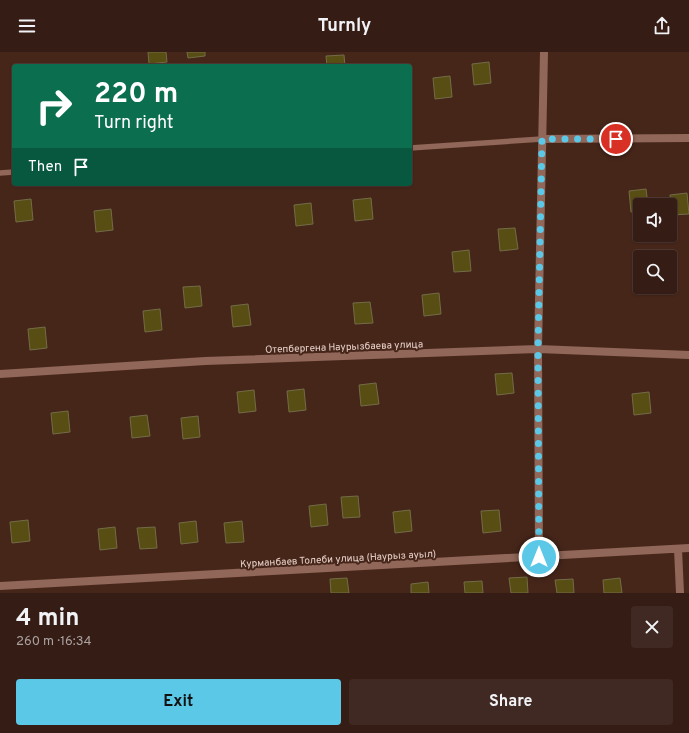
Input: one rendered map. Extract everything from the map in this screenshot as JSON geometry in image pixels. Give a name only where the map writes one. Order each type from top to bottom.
[{"type":"street","points":[[539,557],[538,349],[544,52]]},
{"type":"street","points":[[542,139],[689,138]]},
{"type":"street","name":"Отепбергена Наурызбаева улица","points":[[0,374],[205,361],[538,349],[689,355]]},
{"type":"street","name":"Курманбаев Толеби улица (Наурыз ауыл)","points":[[0,586],[689,548]]},
{"type":"street","points":[[678,549],[680,593]]},
{"type":"lane","points":[[412,148],[542,139]]},
{"type":"lane","points":[[0,172],[12,172]]},
{"type":"building","points":[[148,52],[166,52],[167,62],[149,64]]},
{"type":"building","points":[[187,52],[205,52],[205,56],[188,58]]},
{"type":"building","points":[[344,55],[345,64],[327,64],[326,56]]},
{"type":"building","points":[[489,62],[491,83],[474,85],[472,64]]},
{"type":"building","points":[[450,76],[452,97],[435,99],[433,78]]},
{"type":"building","points":[[646,189],[647,198],[633,198],[633,212],[631,212],[629,191]]},
{"type":"building","points":[[687,193],[689,214],[677,215],[677,198],[670,198],[670,195]]},
{"type":"building","points":[[371,198],[373,219],[355,221],[353,200]]},
{"type":"building","points":[[31,199],[33,220],[16,222],[14,201]]},
{"type":"building","points":[[311,203],[313,224],[296,226],[294,205]]},
{"type":"building","points":[[111,209],[113,230],[96,232],[94,211]]},
{"type":"building","points":[[515,228],[518,249],[500,251],[498,229]]},
{"type":"building","points":[[469,250],[471,271],[454,272],[452,252]]},
{"type":"building","points":[[200,286],[202,306],[185,308],[183,287]]},
{"type":"building","points":[[439,293],[441,314],[424,316],[422,295]]},
{"type":"building","points":[[370,302],[373,323],[355,324],[353,303]]},
{"type":"building","points":[[248,304],[251,325],[233,327],[231,306]]},
{"type":"building","points":[[160,309],[162,330],[145,332],[143,311]]},
{"type":"building","points":[[45,327],[47,348],[30,350],[28,329]]},
{"type":"building","points":[[512,373],[514,393],[497,395],[495,374]]},
{"type":"building","points":[[376,383],[379,404],[361,406],[359,385]]},
{"type":"building","points":[[304,389],[306,410],[289,412],[287,391]]},
{"type":"building","points":[[254,390],[256,411],[239,413],[237,392]]},
{"type":"building","points":[[649,392],[651,413],[634,415],[632,394]]},
{"type":"building","points":[[68,411],[70,432],[53,434],[51,413]]},
{"type":"building","points":[[147,415],[150,436],[132,438],[130,417]]},
{"type":"building","points":[[198,416],[200,437],[183,439],[181,418]]},
{"type":"building","points":[[358,496],[360,517],[343,518],[341,497]]},
{"type":"building","points":[[326,504],[328,525],[311,527],[309,506]]},
{"type":"building","points":[[410,510],[412,531],[395,533],[393,512]]},
{"type":"building","points":[[499,510],[501,531],[483,533],[481,511]]},
{"type":"building","points":[[28,520],[30,541],[12,543],[10,522]]},
{"type":"building","points":[[196,521],[198,542],[181,544],[179,523]]},
{"type":"building","points":[[242,521],[244,542],[226,543],[224,523]]},
{"type":"building","points":[[115,527],[117,548],[100,550],[98,529]]},
{"type":"building","points":[[155,527],[157,548],[140,549],[137,528]]},
{"type":"building","points":[[527,577],[528,593],[511,593],[509,578]]},
{"type":"building","points":[[347,578],[349,593],[331,593],[330,579]]},
{"type":"building","points":[[620,578],[622,593],[604,593],[603,580]]},
{"type":"building","points":[[573,579],[574,593],[557,593],[555,580]]},
{"type":"building","points":[[482,581],[483,593],[465,593],[464,582]]},
{"type":"building","points":[[428,582],[429,593],[411,593],[411,584]]},
{"type":"route","points":[[539,557],[538,349],[542,139],[616,139]]}]
